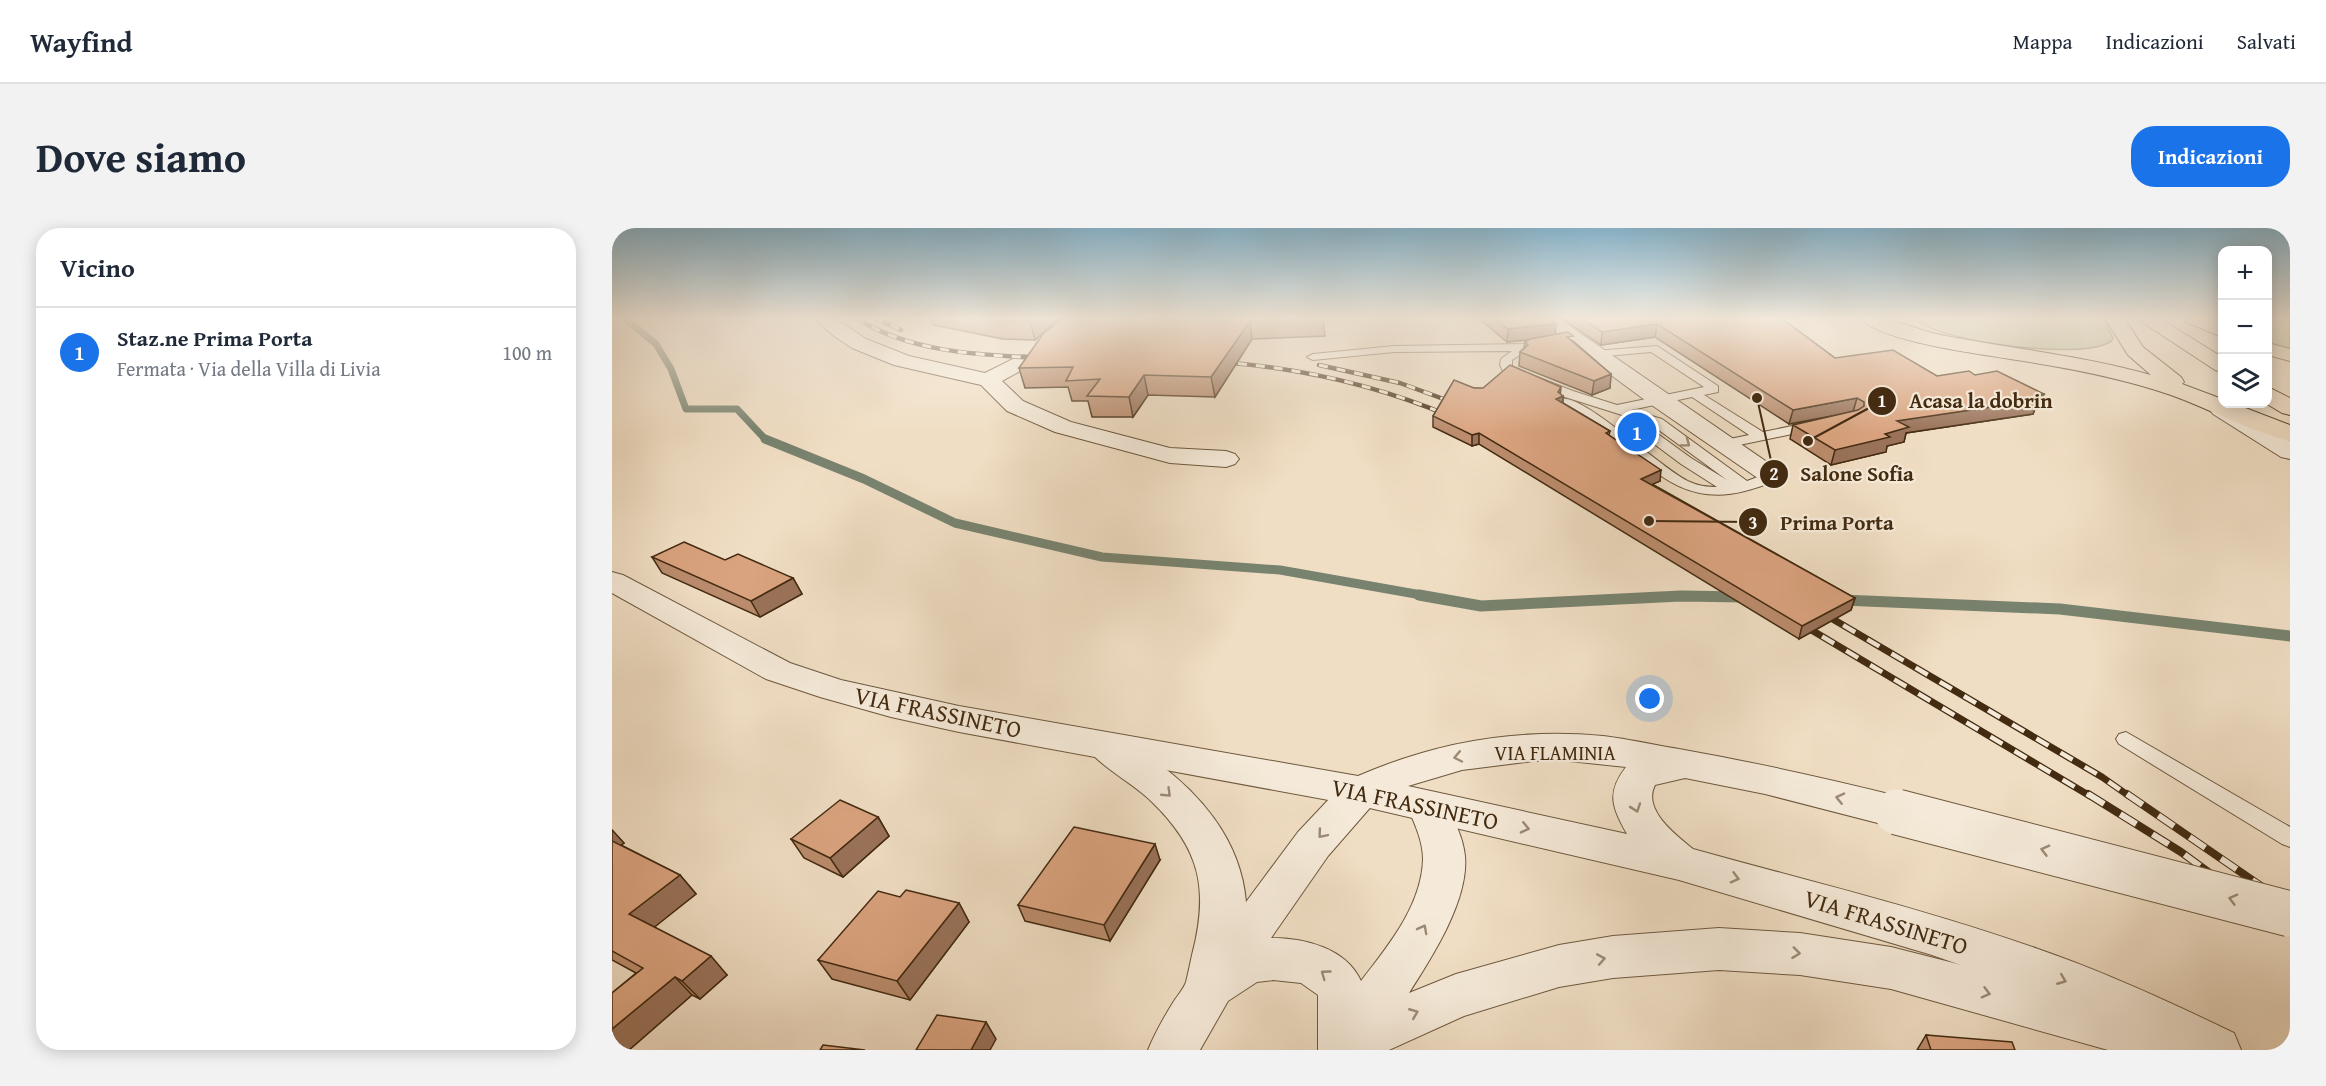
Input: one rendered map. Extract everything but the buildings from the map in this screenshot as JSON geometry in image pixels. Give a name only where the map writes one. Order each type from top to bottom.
[{"type":"highway","points":[[2031,356],[2135,377],[2207,400],[2290,434]]},
{"type":"highway","points":[[2141,356],[2160,373],[2207,400]]},
{"type":"highway","points":[[2272,376],[2290,387]]},
{"type":"highway","points":[[2272,397],[2290,408]]},
{"type":"street","points":[[894,356],[925,367],[988,380],[1015,406],[1063,427],[1170,456],[1226,459]]},
{"type":"street","points":[[1598,356],[1771,476]]},
{"type":"street","points":[[988,380],[1024,361]]},
{"type":"street","points":[[2207,400],[2290,452]]},
{"type":"street","name":"VIA FRASSINETO","points":[[612,581],[778,671],[818,684],[925,712],[1361,791],[1679,863],[1890,922],[2037,970],[2140,1013],[2216,1050]]},
{"type":"street","points":[[1104,745],[1133,764],[1174,800],[1191,817],[1212,850],[1223,891],[1222,915],[1207,991]]},
{"type":"street","name":"VIA FLAMINIA","points":[[1361,791],[1391,776],[1421,766],[1501,749],[1581,748],[1640,755],[1759,779],[1897,812],[2290,914]]},
{"type":"street","name":"VIA FLAMINIA","points":[[1679,863],[1643,826],[1632,797],[1633,788],[1642,774],[1682,764]]},
{"type":"street","points":[[1173,1050],[1207,991],[1313,844],[1361,791]]},
{"type":"street","points":[[1340,1048],[1400,965],[1430,914],[1444,860],[1442,845],[1427,806]]},
{"type":"street","points":[[1340,1048],[1456,996],[1530,974],[1613,957],[1719,949],[1800,954],[1891,968],[2196,1050]]},
{"type":"street","points":[[1207,991],[1236,969],[1251,962],[1290,960],[1324,971],[1341,991],[1344,1013],[1340,1048]]},
{"type":"lane","points":[[1313,357],[1319,356]]},
{"type":"lane","points":[[1512,356],[1506,361],[1507,369],[1569,394],[1658,422],[1738,488]]},
{"type":"lane","points":[[1589,415],[1714,389],[1665,356]]},
{"type":"lane","points":[[1514,371],[1512,377],[1516,381],[1589,415],[1680,483],[1705,491],[1738,488],[1771,476]]},
{"type":"lane","points":[[1695,394],[1761,437]]},
{"type":"lane","points":[[1725,444],[1830,422]]},
{"type":"lane","points":[[2126,739],[2290,838]]},
{"type":"waterway","points":[[663,356],[671,369],[686,409],[737,409],[765,439]]},
{"type":"waterway","points":[[765,439],[864,479],[955,523],[1102,557],[1280,570],[1427,596]]},
{"type":"waterway","points":[[1419,595],[1481,606],[1681,596]]},
{"type":"waterway","points":[[1674,596],[1681,596]]},
{"type":"waterway","points":[[1681,596],[1703,596]]},
{"type":"waterway","points":[[1681,596],[1743,597]]},
{"type":"waterway","points":[[1842,600],[2060,609],[2290,636]]},
{"type":"railway","points":[[1017,356],[1043,358]]},
{"type":"railway","points":[[1220,362],[1280,369],[1338,380],[1395,396],[1452,417]]},
{"type":"railway","points":[[1319,365],[1400,383],[1460,405]]},
{"type":"railway","points":[[1819,611],[2102,777],[2129,796]]},
{"type":"railway","points":[[1798,622],[2090,796]]},
{"type":"railway","points":[[2088,794],[2181,852],[2290,932]]},
{"type":"railway","points":[[2127,794],[2290,906]]},
{"type":"place","name":"Salone Sofia","points":[[1757,398]]},
{"type":"place","name":"Staz.ne Prima Porta","points":[[1637,432]]},
{"type":"place","name":"Acasa la dobrin","points":[[1808,441]]},
{"type":"place","name":"Prima Porta","points":[[1649,521]]}]
